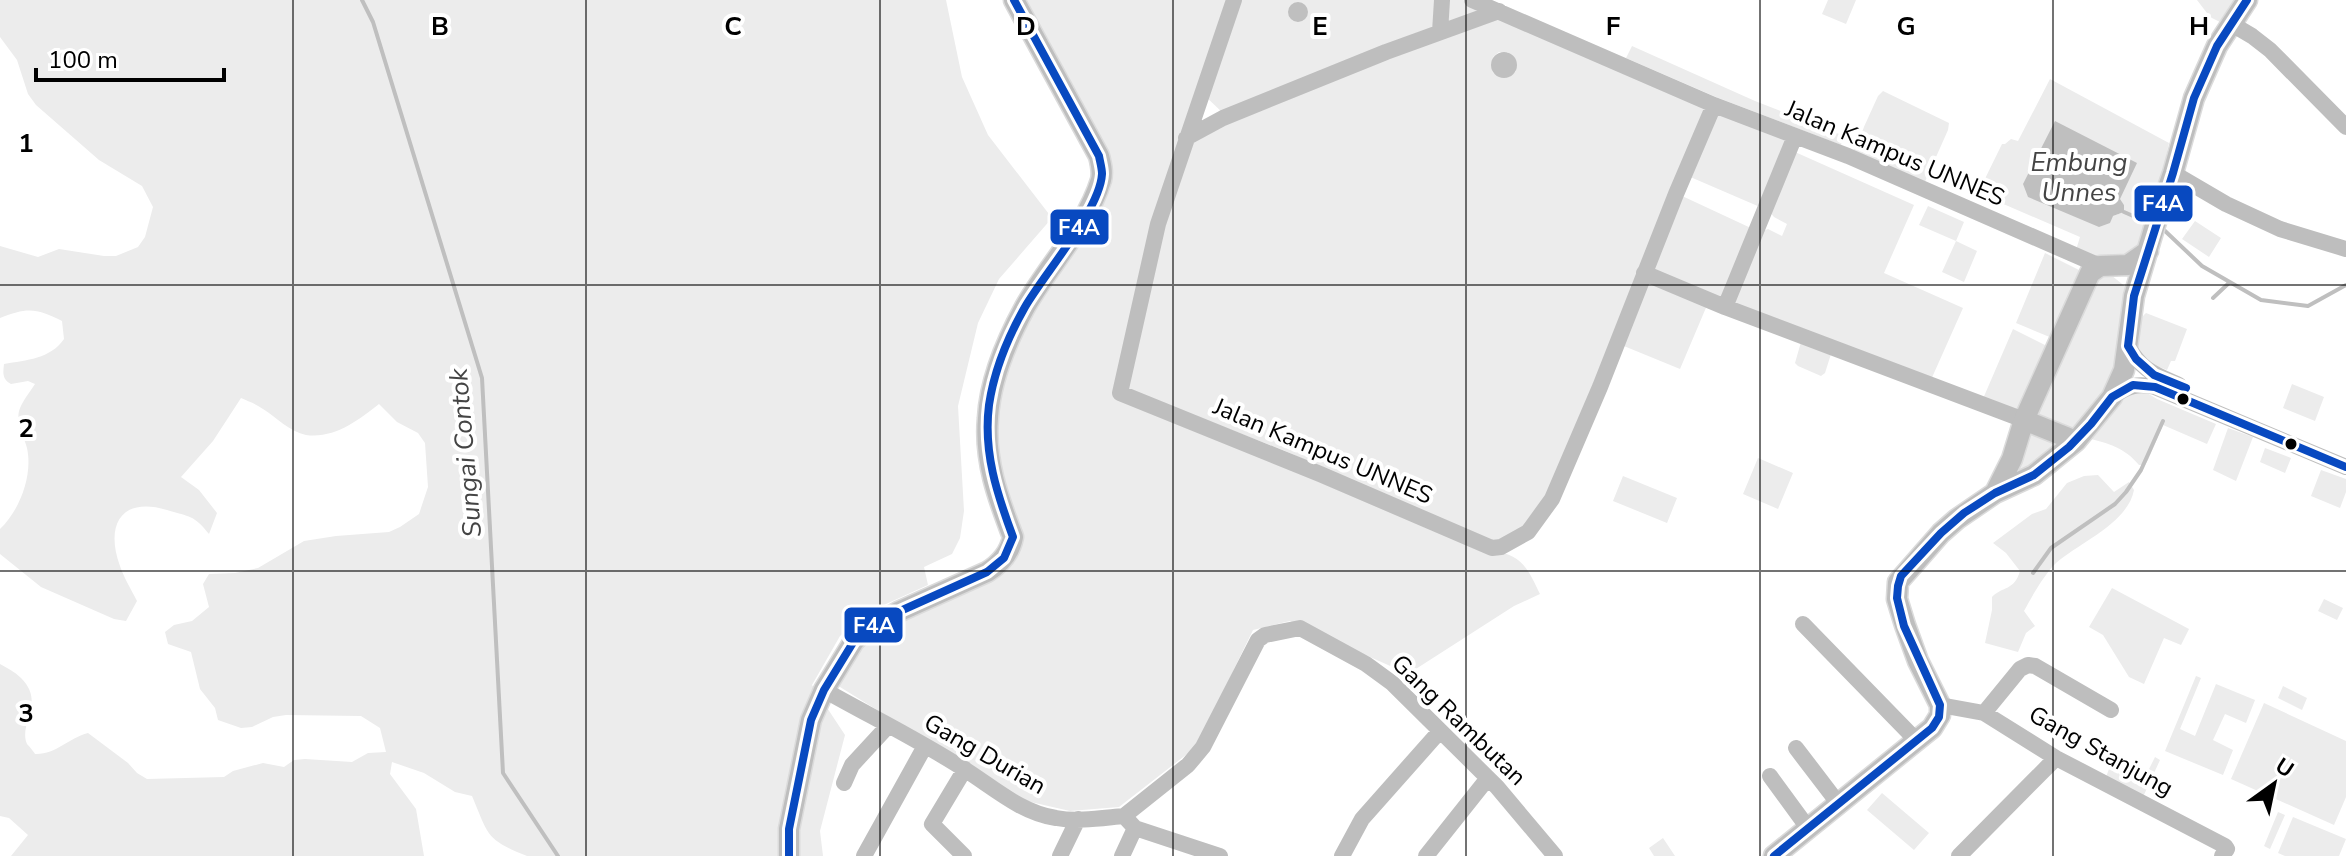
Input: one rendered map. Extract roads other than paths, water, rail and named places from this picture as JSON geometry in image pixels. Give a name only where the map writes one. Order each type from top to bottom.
[{"type":"main road","points":[[789,856],[789,829],[811,720],[824,690],[854,641],[865,630],[898,612],[987,572],[997,565],[1011,545],[1013,537],[991,472],[987,437],[988,414],[997,375],[1025,307],[1083,218],[1101,179],[1102,168],[1099,156],[1014,0]]},
{"type":"main road","points":[[1995,493],[2090,273],[2119,268],[2148,251],[2194,98],[2211,57],[2247,0]]},
{"type":"main road","points":[[2119,268],[2134,296]]},
{"type":"main road","points":[[1774,856],[1936,723],[1940,705],[1918,661],[1905,625],[1897,599],[1898,582],[1941,533],[1964,513],[1995,493],[2034,475],[2076,441],[2112,397],[2124,370],[2134,296],[2119,268]]},
{"type":"main road","points":[[2024,420],[2076,441]]},
{"type":"street","name":"Jalan Kampus UNNES","points":[[1234,0],[1158,224],[1120,393],[1492,548],[1501,547],[1528,532],[1552,499],[1714,105]]},
{"type":"street","points":[[1440,32],[1442,0]]},
{"type":"street","name":"Jalan Kampus UNNES","points":[[1472,0],[1714,105],[1848,156],[2119,268]]},
{"type":"street","points":[[1186,138],[1223,118],[1499,11]]},
{"type":"street","points":[[2230,23],[2270,50],[2346,127]]},
{"type":"street","points":[[1201,95],[1223,118]]},
{"type":"street","points":[[1725,307],[1795,136]]},
{"type":"street","points":[[2173,173],[2226,204],[2280,229],[2346,249]]},
{"type":"street","points":[[1644,273],[1725,307],[2024,420]]},
{"type":"street","points":[[2128,346],[2136,359],[2154,375],[2313,446],[2346,467]]},
{"type":"street","points":[[2112,397],[2133,385],[2155,387],[2266,424]]},
{"type":"street","points":[[2313,446],[2346,455]]},
{"type":"street","points":[[1803,624],[1917,741]]},
{"type":"street","name":"Gang Rambutan","points":[[1130,822],[1203,747],[1256,643],[1265,635],[1295,628],[1303,629],[1366,664],[1392,683],[1488,778],[1555,856]]},
{"type":"street","points":[[1984,713],[2020,669],[2028,665],[2035,666],[2111,710]]},
{"type":"street","name":"Gang Durian","points":[[824,690],[965,769],[1015,803],[1054,818],[1130,822],[1216,855]]},
{"type":"street","name":"Gang Stanjung","points":[[1940,705],[1984,713],[2056,758],[2225,846],[2227,849],[2222,856]]},
{"type":"street","points":[[844,783],[852,765],[888,726]]},
{"type":"street","points":[[1342,856],[1362,819],[1440,731]]},
{"type":"street","points":[[864,856],[925,746]]},
{"type":"street","points":[[1796,748],[1838,803]]},
{"type":"street","points":[[1959,856],[2056,758]]},
{"type":"street","points":[[964,856],[932,824],[965,769]]},
{"type":"street","points":[[1770,776],[1808,828]]},
{"type":"street","points":[[1426,856],[1488,778]]},
{"type":"street","points":[[1060,856],[1078,819]]},
{"type":"street","points":[[1122,856],[1130,822]]},
{"type":"water","points":[[1298,2],[1305,5],[1308,12],[1305,19],[1298,22],[1291,19],[1288,12],[1291,5]]},
{"type":"water","points":[[1504,52],[1513,56],[1517,65],[1513,74],[1504,78],[1495,74],[1491,65],[1495,56]]},
{"type":"water","name":"Embung Unnes","points":[[2055,121],[2137,163],[2120,199],[2124,212],[2113,216],[2110,223],[2099,227],[2028,197],[2023,184]]},
{"type":"waterway","name":"Sungai Contok","points":[[362,0],[373,22],[482,378],[503,773],[558,856]]},
{"type":"waterway","points":[[2124,212],[2147,222]]},
{"type":"waterway","points":[[2163,229],[2202,266],[2261,300],[2308,306],[2346,285]]},
{"type":"waterway","points":[[2213,298],[2230,282]]},
{"type":"waterway","points":[[2033,573],[2051,548],[2115,504],[2126,492],[2141,470],[2163,421]]}]
